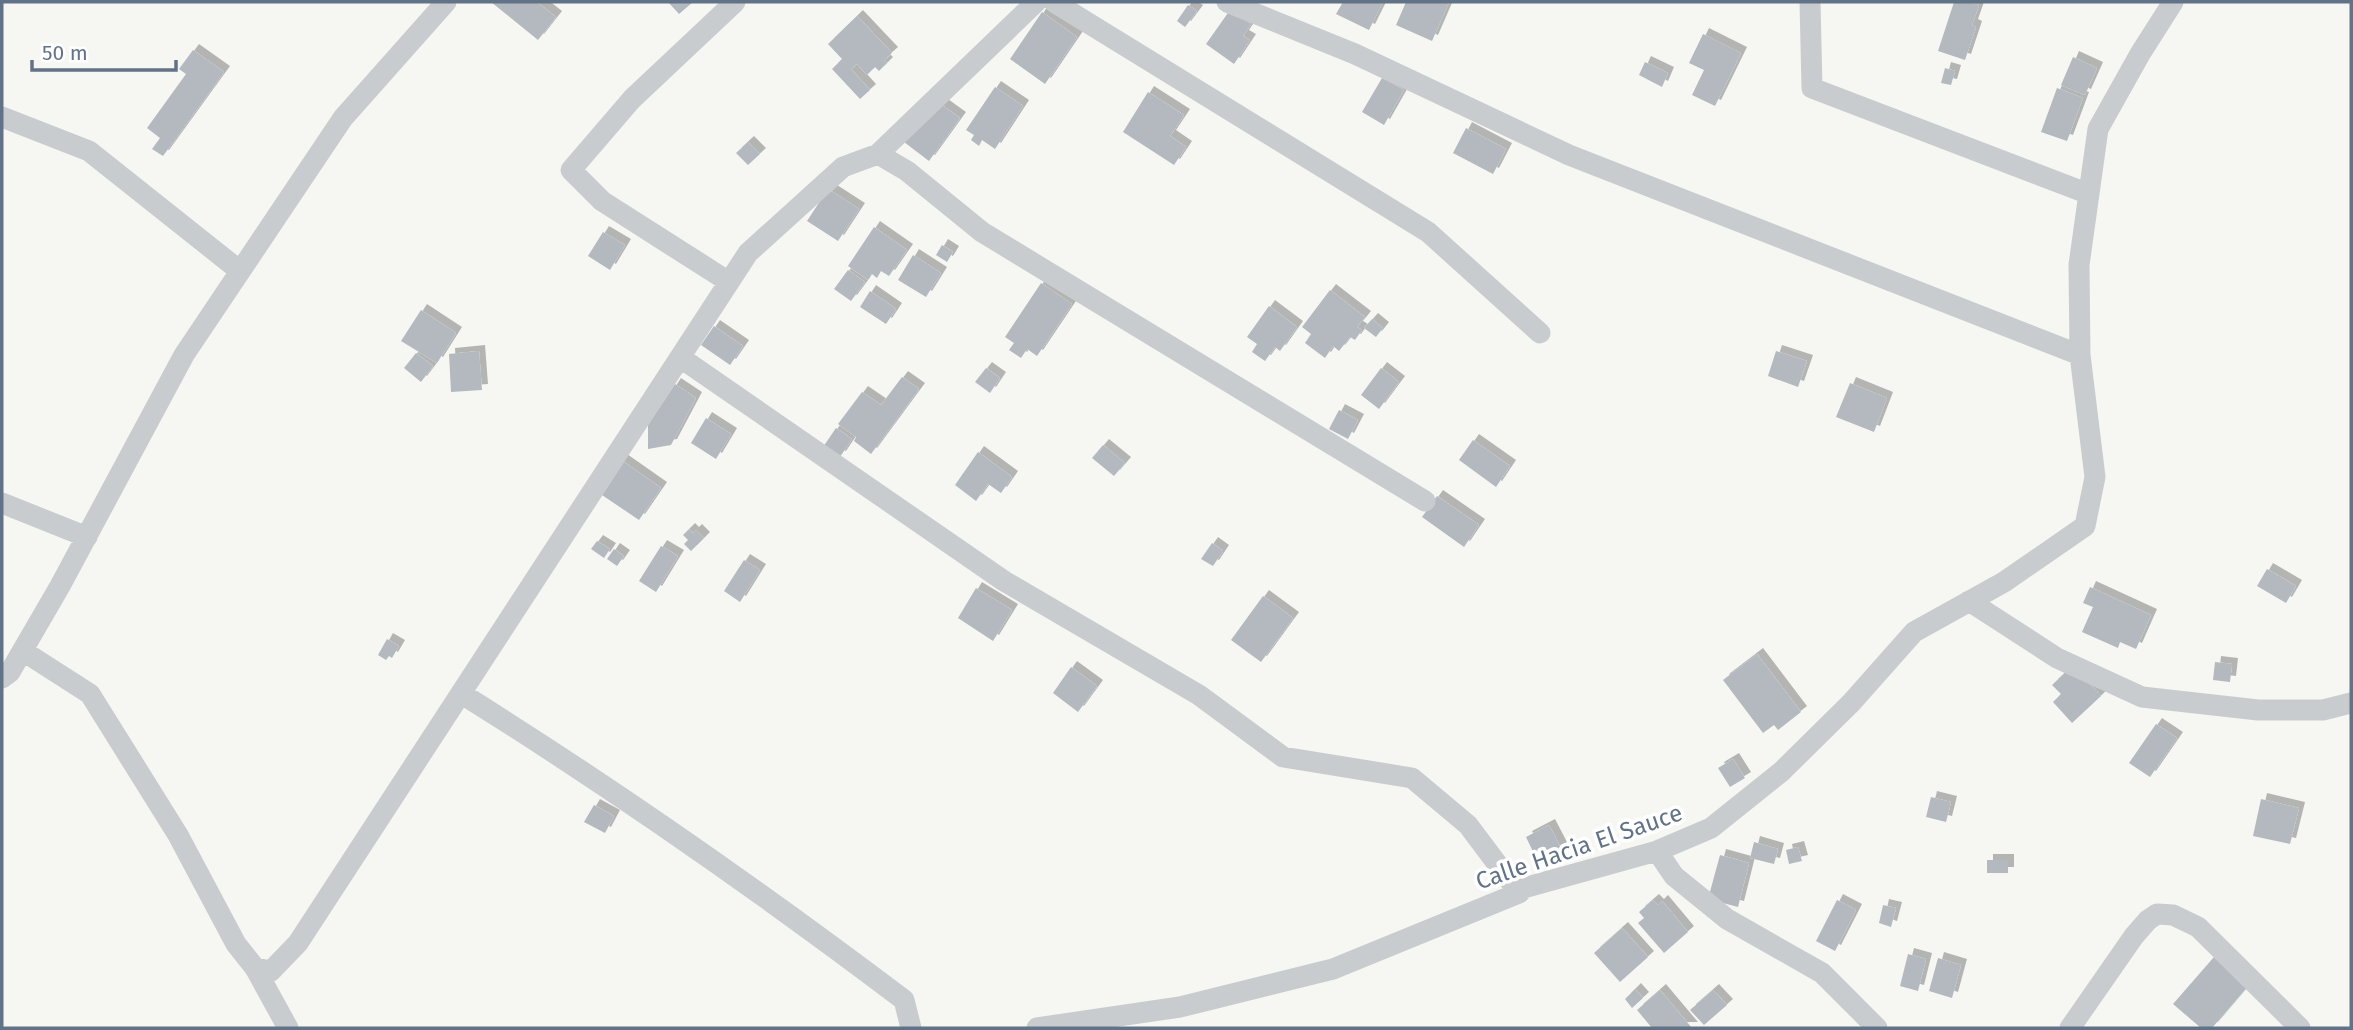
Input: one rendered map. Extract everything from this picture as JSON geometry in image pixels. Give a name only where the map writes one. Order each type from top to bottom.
[{"type":"street","points":[[2,678],[10,672],[87,537],[184,355],[343,118],[446,2]]},
{"type":"street","points":[[729,282],[602,201],[570,170],[632,99],[734,2]]},
{"type":"street","points":[[255,968],[271,971],[298,943],[748,253],[842,167],[878,154],[1036,2]]},
{"type":"street","points":[[1054,2],[1428,232],[1540,333]]},
{"type":"street","points":[[1227,2],[1355,54],[1569,155],[2080,355]]},
{"type":"street","points":[[1810,2],[1812,88],[2089,194]]},
{"type":"street","name":"Calle Hacia El Sauce","points":[[1037,1028],[1180,1007],[1334,969],[1519,893],[1524,888],[1657,852],[1711,828],[1771,780],[1851,703],[1914,632],[2004,582],[2085,526],[2095,477],[2080,355],[2079,265],[2098,129],[2173,2]]},
{"type":"street","points":[[2,117],[89,151],[240,271]]},
{"type":"street","points":[[878,154],[907,171],[982,232],[1425,501]]},
{"type":"street","points":[[681,358],[1004,581],[1199,695],[1283,757],[1412,778],[1468,825],[1519,893]]},
{"type":"street","points":[[2,503],[87,537]]},
{"type":"street","points":[[1969,601],[2057,658],[2142,697],[2258,710],[2323,710],[2351,703]]},
{"type":"street","points":[[23,650],[90,694],[178,835],[236,944],[255,968],[288,1028]]},
{"type":"street","points":[[462,694],[545,746],[806,926],[904,1000],[911,1028]]},
{"type":"street","points":[[1657,852],[1674,876],[1727,919],[1822,973],[1877,1028]]},
{"type":"street","points":[[2070,1028],[2134,936],[2157,914],[2173,915],[2198,927],[2300,1028]]},
{"type":"building","points":[[491,2],[537,2],[556,17],[538,40]]},
{"type":"building","points":[[668,2],[693,2],[679,14]]},
{"type":"building","points":[[1343,2],[1383,2],[1369,30],[1336,14]]},
{"type":"building","points":[[1406,2],[1449,2],[1432,41],[1396,25]]},
{"type":"building","points":[[1954,2],[1979,5],[1972,25],[1976,27],[1965,60],[1938,51]]},
{"type":"building","points":[[1188,5],[1197,11],[1185,27],[1177,21]]},
{"type":"building","points":[[1230,10],[1251,24],[1243,36],[1250,40],[1234,64],[1206,44]]},
{"type":"building","points":[[1042,12],[1077,37],[1045,84],[1010,59]]},
{"type":"building","points":[[857,16],[892,53],[884,60],[887,63],[879,71],[875,67],[867,75],[857,64],[851,69],[870,90],[860,99],[832,69],[842,59],[828,44]]},
{"type":"building","points":[[1703,34],[1741,53],[1715,106],[1692,95],[1704,70],[1689,63]]},
{"type":"building","points":[[193,50],[224,72],[163,156],[152,149],[160,138],[147,128],[186,74],[179,69]]},
{"type":"building","points":[[2073,57],[2097,68],[2085,95],[2061,85]]},
{"type":"building","points":[[1645,62],[1668,73],[1662,87],[1639,75]]},
{"type":"building","points":[[1945,68],[1955,71],[1951,85],[1941,83]]},
{"type":"building","points":[[1382,78],[1404,90],[1384,125],[1362,112]]},
{"type":"building","points":[[995,87],[1023,106],[995,149],[982,140],[979,146],[971,140],[974,135],[966,130]]},
{"type":"building","points":[[2057,88],[2083,98],[2067,141],[2041,132]]},
{"type":"building","points":[[1148,92],[1184,115],[1170,136],[1186,147],[1174,165],[1123,132]]},
{"type":"building","points":[[935,100],[960,118],[929,161],[904,142]]},
{"type":"building","points":[[1466,128],[1506,149],[1493,174],[1453,153]]},
{"type":"building","points":[[748,142],[760,154],[748,165],[736,153]]},
{"type":"building","points":[[828,189],[859,209],[838,241],[807,221]]},
{"type":"building","points":[[874,227],[907,250],[889,276],[881,271],[877,278],[872,274],[868,280],[848,266]]},
{"type":"building","points":[[603,232],[625,245],[610,270],[588,256]]},
{"type":"building","points":[[942,245],[953,252],[947,262],[936,255]]},
{"type":"building","points":[[913,255],[941,273],[926,297],[898,280]]},
{"type":"building","points":[[848,270],[865,282],[851,301],[834,289]]},
{"type":"building","points":[[1041,283],[1072,304],[1037,356],[1027,349],[1021,358],[1009,350],[1014,343],[1005,337]]},
{"type":"building","points":[[1330,290],[1365,317],[1357,327],[1362,330],[1355,340],[1350,337],[1339,351],[1333,346],[1325,358],[1305,343],[1311,334],[1302,327]]},
{"type":"building","points":[[870,291],[896,309],[886,324],[860,307]]},
{"type":"building","points":[[1269,306],[1297,327],[1280,351],[1275,347],[1265,361],[1252,352],[1257,344],[1247,337]]},
{"type":"building","points":[[421,310],[456,333],[437,363],[401,341]]},
{"type":"building","points":[[1372,319],[1383,328],[1376,337],[1364,328]]},
{"type":"building","points":[[714,326],[743,346],[730,365],[701,345]]},
{"type":"building","points":[[479,351],[482,390],[451,392],[449,354]]},
{"type":"building","points":[[1776,351],[1807,361],[1798,387],[1768,376]]},
{"type":"building","points":[[416,353],[433,366],[421,382],[404,368]]},
{"type":"building","points":[[986,368],[1000,378],[990,393],[975,382]]},
{"type":"building","points":[[1381,368],[1399,382],[1379,409],[1361,395]]},
{"type":"building","points":[[902,377],[919,389],[871,454],[854,441],[856,437],[838,424],[862,392],[881,405]]},
{"type":"building","points":[[1850,383],[1887,398],[1874,432],[1836,417]]},
{"type":"building","points":[[675,384],[696,398],[671,445],[648,449],[648,425]]},
{"type":"building","points":[[1339,410],[1358,420],[1348,439],[1329,429]]},
{"type":"building","points":[[706,418],[731,434],[716,459],[691,443]]},
{"type":"building","points":[[836,428],[852,439],[840,457],[821,450]]},
{"type":"building","points":[[1473,440],[1510,466],[1496,487],[1459,460]]},
{"type":"building","points":[[1103,445],[1125,463],[1114,476],[1092,458]]},
{"type":"building","points":[[978,452],[1012,477],[1001,493],[988,484],[976,501],[955,485]]},
{"type":"building","points":[[621,460],[661,488],[639,520],[599,493]]},
{"type":"building","points":[[1437,496],[1479,525],[1464,547],[1422,517]]},
{"type":"building","points":[[689,529],[693,533],[696,530],[704,538],[691,551],[684,544],[688,540],[683,535]]},
{"type":"building","points":[[597,541],[610,549],[604,558],[591,549]]},
{"type":"building","points":[[1212,543],[1223,551],[1213,566],[1201,559]]},
{"type":"building","points":[[661,546],[678,556],[656,592],[639,581]]},
{"type":"building","points":[[614,549],[624,556],[617,566],[607,559]]},
{"type":"building","points":[[744,560],[760,570],[740,602],[724,591]]},
{"type":"building","points":[[2267,569],[2296,586],[2286,603],[2257,586]]},
{"type":"building","points":[[2090,587],[2151,615],[2136,649],[2120,642],[2118,648],[2082,632],[2093,607],[2083,603]]},
{"type":"building","points":[[976,588],[1012,610],[993,641],[958,618]]},
{"type":"building","points":[[1263,596],[1293,618],[1261,662],[1231,640]]},
{"type":"building","points":[[387,639],[399,646],[392,658],[389,656],[386,660],[378,655]]},
{"type":"building","points":[[1757,654],[1801,712],[1778,730],[1774,725],[1763,733],[1723,680]]},
{"type":"building","points":[[2215,662],[2232,664],[2230,682],[2213,680]]},
{"type":"building","points":[[2072,666],[2101,696],[2072,723],[2053,702],[2061,694],[2052,685]]},
{"type":"building","points":[[1071,667],[1097,686],[1078,712],[1053,693]]},
{"type":"building","points":[[2156,724],[2177,738],[2150,777],[2129,763]]},
{"type":"building","points":[[1733,759],[1745,778],[1730,787],[1718,768]]},
{"type":"building","points":[[1931,797],[1951,802],[1946,822],[1926,817]]},
{"type":"building","points":[[2261,799],[2299,808],[2290,844],[2253,836]]},
{"type":"building","points":[[594,805],[614,816],[605,833],[584,822]]},
{"type":"building","points":[[1549,825],[1561,848],[1537,860],[1526,837]]},
{"type":"building","points":[[1754,842],[1778,849],[1774,864],[1750,858]]},
{"type":"building","points":[[1798,847],[1802,861],[1789,864],[1786,850]]},
{"type":"building","points":[[1720,855],[1749,863],[1738,907],[1708,899]]},
{"type":"building","points":[[1987,860],[2008,860],[2008,873],[1987,873]]},
{"type":"building","points":[[1653,900],[1658,905],[1662,901],[1688,932],[1664,953],[1638,923],[1644,918],[1639,912]]},
{"type":"building","points":[[1837,900],[1856,910],[1835,951],[1816,941]]},
{"type":"building","points":[[1883,905],[1896,908],[1891,927],[1879,923]]},
{"type":"building","points":[[1622,928],[1648,957],[1620,982],[1594,953]]},
{"type":"building","points":[[1908,954],[1926,959],[1918,991],[1900,986]]},
{"type":"building","points":[[2214,957],[2247,987],[2212,1028],[2201,1028],[2173,1004]]},
{"type":"building","points":[[1938,958],[1961,965],[1952,998],[1929,991]]},
{"type":"building","points":[[1635,989],[1643,998],[1632,1008],[1625,999]]},
{"type":"building","points":[[1660,990],[1692,1028],[1652,1028],[1637,1010]]},
{"type":"building","points":[[1713,990],[1727,1005],[1704,1025],[1690,1010]]}]
